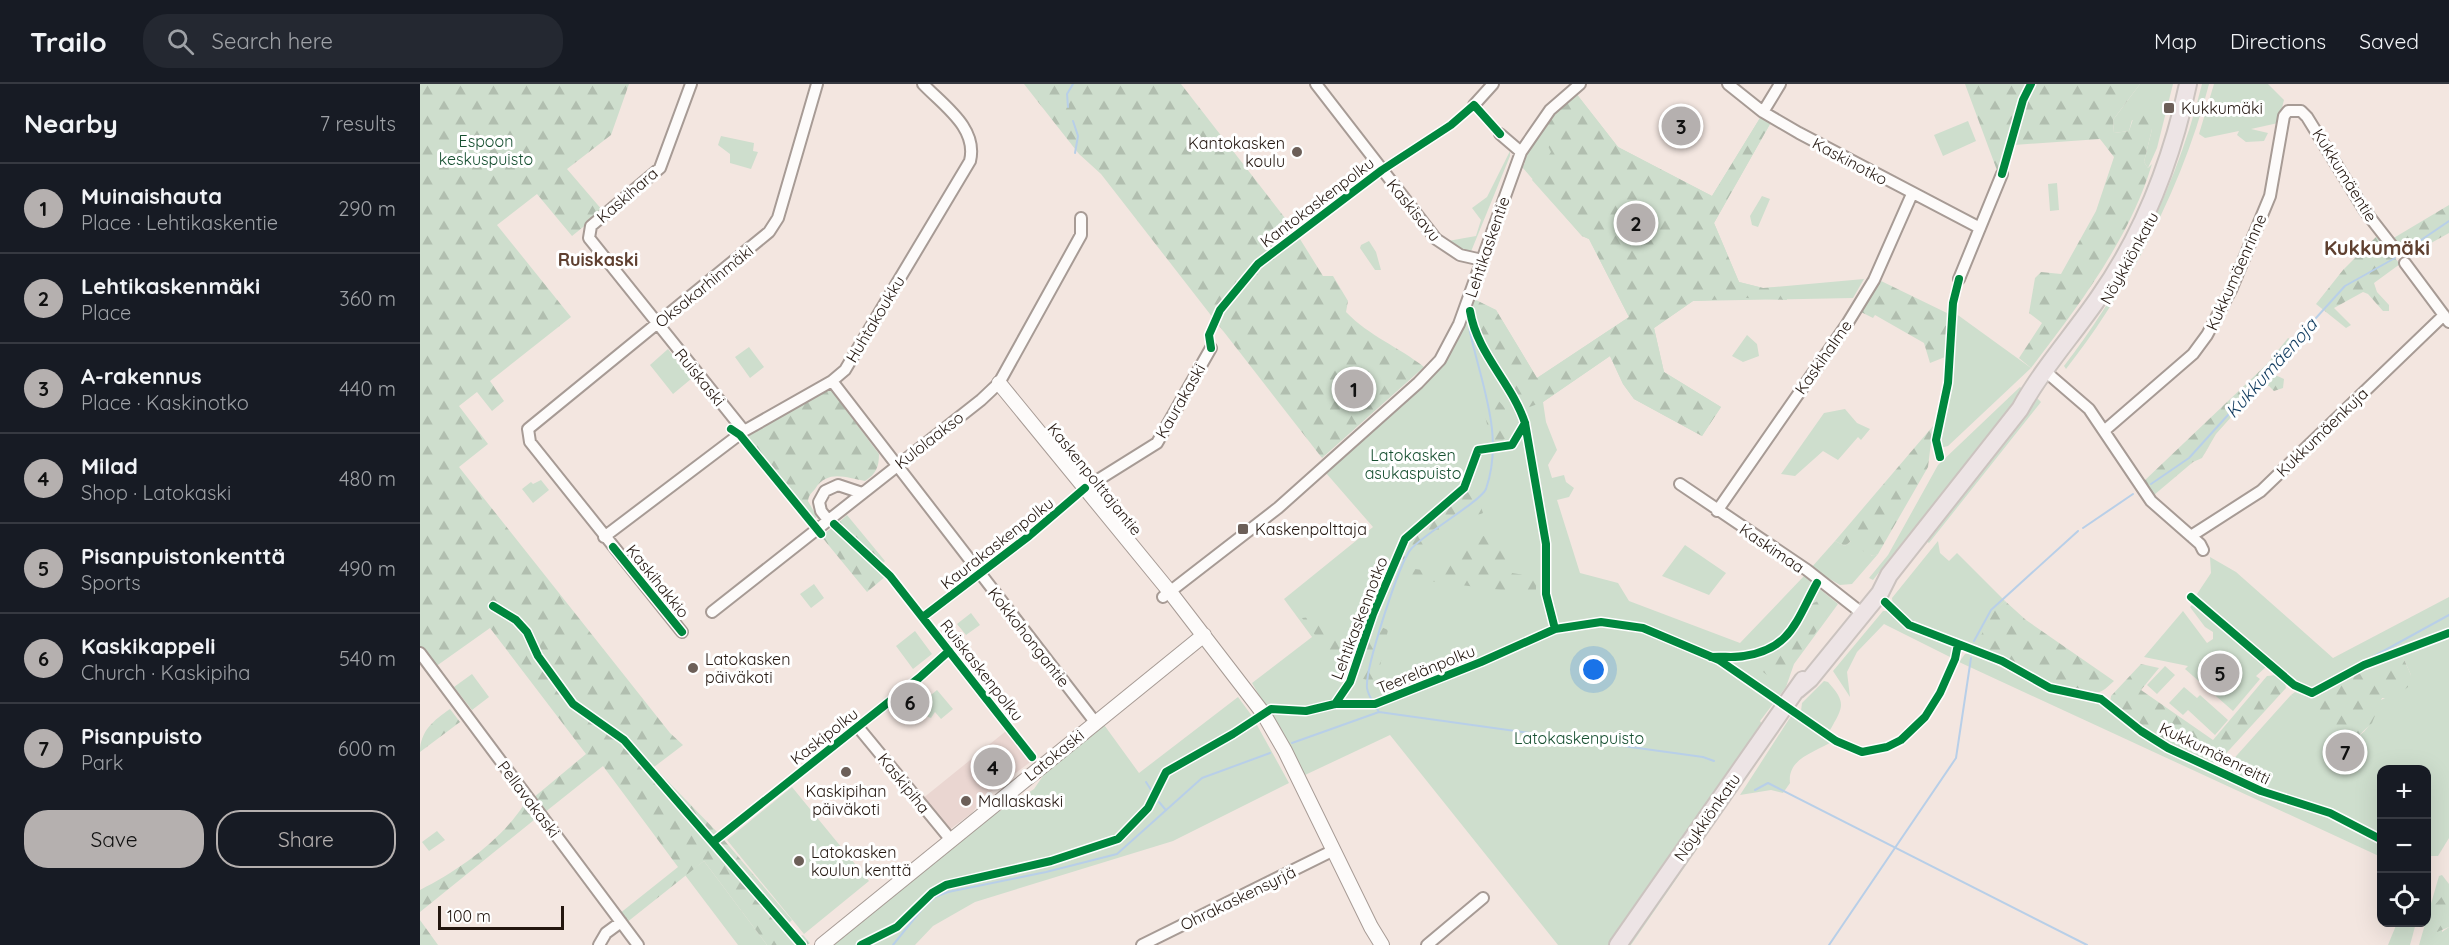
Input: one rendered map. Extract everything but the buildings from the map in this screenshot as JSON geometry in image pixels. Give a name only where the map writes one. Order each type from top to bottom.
[{"type":"main road","name":"Nöykkiönkatu","points":[[1618,945],[1806,674],[1859,611],[1880,593],[1889,575],[2020,409],[2036,397],[2100,296],[2149,208],[2167,161],[2188,84]]},
{"type":"main road","name":"Nöykkiönkatu","points":[[2049,374],[2094,321],[2151,218],[2176,163],[2197,84]]},
{"type":"street","name":"Kaskihara","points":[[589,238],[591,226],[660,168],[691,84]]},
{"type":"street","name":"Oksakarhinmäki","points":[[530,442],[528,433],[531,424],[757,243],[774,225],[817,84]]},
{"type":"street","name":"Huhtakoukku","points":[[604,537],[744,431],[832,381],[844,370],[970,162],[972,145],[967,130],[923,84]]},
{"type":"street","name":"Kaskisavu","points":[[1316,84],[1436,239],[1460,255],[1482,260]]},
{"type":"street","points":[[1474,105],[1493,84]]},
{"type":"street","name":"Lehtikaskentie","points":[[1166,594],[1282,505],[1440,360],[1459,324],[1521,152],[1550,110],[1580,84]]},
{"type":"street","name":"Kaskinotko","points":[[1728,84],[1763,112],[1912,194],[1980,228]]},
{"type":"street","points":[[1763,112],[1780,84]]},
{"type":"street","name":"Kukkumäentie","points":[[2292,110],[2301,111],[2307,117],[2365,211],[2393,247]]},
{"type":"street","name":"Kukkumäenrinne","points":[[2104,431],[2193,354],[2207,335],[2234,282],[2270,196],[2284,117],[2292,110]]},
{"type":"street","points":[[1500,134],[1521,152]]},
{"type":"street","points":[[1959,279],[2002,174]]},
{"type":"street","name":"Kaskihalme","points":[[1717,511],[1847,324],[1874,280],[1912,194]]},
{"type":"street","name":"Kulolaakso","points":[[712,612],[981,400],[999,383],[1081,235],[1081,218]]},
{"type":"street","name":"Ruiskaski","points":[[589,238],[744,431]]},
{"type":"street","points":[[2405,262],[2447,318]]},
{"type":"street","name":"Kukkumäenkuja","points":[[2191,536],[2261,491],[2447,318]]},
{"type":"street","name":"Kaurakaski","points":[[1085,488],[1157,443],[1210,348]]},
{"type":"street","points":[[2049,374],[2080,400],[2104,431],[2151,501],[2191,536],[2203,550]]},
{"type":"street","name":"Kokkohongantie","points":[[832,381],[1095,722]]},
{"type":"street","name":"Kaskenpolttajantie","points":[[999,383],[1085,488],[1166,594],[1204,635],[1263,713],[1285,751],[1382,945]]},
{"type":"street","name":"Kaskihakkio","points":[[530,442],[682,632]]},
{"type":"street","name":"Kaskimaa","points":[[1680,484],[1807,570],[1859,611]]},
{"type":"street","points":[[828,520],[819,502],[825,491],[838,485],[862,493]]},
{"type":"street","name":"Latokaski","points":[[822,945],[1204,635]]},
{"type":"street","name":"Pellavakaski","points":[[420,653],[638,945]]},
{"type":"street","name":"Kaskipiha","points":[[858,727],[951,840]]},
{"type":"street","name":"Ohrakaskensyrjä","points":[[1142,945],[1334,850]]},
{"type":"street","points":[[1427,945],[1483,898]]},
{"type":"street","points":[[599,945],[606,933],[621,922]]},
{"type":"shaded area","points":[[1006,731],[1030,759],[1029,763],[984,797],[972,813],[949,830],[922,799]]},
{"type":"green space","name":"Espoon keskuspuisto","points":[[420,84],[629,84],[611,135],[567,169],[603,211],[572,236],[537,194],[497,225],[571,317],[490,381],[504,401],[492,411],[477,392],[459,406],[488,444],[459,467],[670,733],[683,745],[654,767],[718,833],[792,920],[789,923],[800,936],[803,935],[810,943],[807,945],[767,945],[704,861],[626,923],[619,914],[678,867],[603,766],[544,813],[533,798],[586,754],[490,628],[435,667],[420,646]]},
{"type":"green space","points":[[1024,84],[1181,84],[1295,231],[1323,276],[1333,276],[1348,301],[1346,312],[1364,328],[1424,367],[1322,458],[1101,174],[1079,154]]},
{"type":"green space","points":[[1965,84],[2028,84],[2008,152],[1998,173]]},
{"type":"green space","points":[[2033,84],[2140,84],[2113,120],[2114,133],[2129,131],[2139,102],[2149,104],[2158,115],[2144,162],[2148,168],[2152,164],[2130,219],[2101,271],[2031,368],[2019,358],[2042,323],[2029,313],[2035,278],[2041,272],[2061,274],[2096,211],[2114,157],[2100,139],[2014,145],[2023,106]]},
{"type":"green space","points":[[2140,84],[2173,84],[2157,148],[2148,168],[2144,162],[2152,129],[2132,120],[2129,131],[2114,133],[2113,120]]},
{"type":"green space","points":[[2202,84],[2209,84],[2198,122],[2185,160],[2152,234],[2112,304],[2066,369],[2064,366],[2109,301],[2148,232],[2179,159]]},
{"type":"green space","points":[[2214,84],[2268,84],[2284,100],[2278,123],[2251,129],[2268,133],[2264,141],[2246,142],[2237,135],[2239,131],[2205,138],[2199,134]]},
{"type":"green space","name":"Latokaskenpuisto","points":[[1575,92],[1618,147],[1712,196],[1760,118],[1770,124],[1714,223],[1739,282],[1763,288],[1864,279],[1853,298],[1693,301],[1654,328],[1664,372],[1721,407],[1702,436],[1634,399],[1623,384],[1610,356],[1543,402],[1546,422],[1557,450],[1548,465],[1552,478],[1564,475],[1566,482],[1574,488],[1569,497],[1557,500],[1580,573],[1618,583],[1629,601],[1740,643],[1804,576],[1838,604],[1794,664],[1786,687],[1760,721],[1764,727],[1610,945],[1558,945],[1390,735],[1305,775],[1252,683],[1312,637],[1284,599],[1373,527],[1326,473],[1337,460],[1427,381],[1471,298],[1496,310],[1537,378],[1629,317],[1589,239],[1582,236],[1522,167],[1525,163],[1522,162],[1540,130]]},
{"type":"green space","points":[[1575,92],[1618,147],[1712,196],[1760,118],[1770,124],[1714,223],[1739,282],[1763,288],[1784,287],[1787,300],[1746,298],[1693,301],[1654,328],[1664,372],[1721,407],[1702,436],[1634,399],[1623,384],[1610,356],[1543,402],[1521,410],[1486,357],[1473,328],[1474,299],[1496,310],[1537,378],[1629,317],[1589,239],[1582,236],[1532,180],[1551,152],[1540,130]]},
{"type":"green space","points":[[1968,121],[1976,141],[1943,156],[1934,135]]},
{"type":"green space","points":[[721,136],[754,143],[753,151],[758,152],[751,169],[730,163],[730,154],[718,145]]},
{"type":"green space","points":[[1510,151],[1510,156],[1470,254],[1448,241],[1476,236],[1481,220],[1472,208],[1487,197]]},
{"type":"green space","points":[[2057,183],[2059,210],[2050,211],[2048,184]]},
{"type":"green space","points":[[1762,196],[1770,199],[1758,227],[1752,225],[1750,216]]},
{"type":"green space","points":[[2449,205],[2449,233],[2406,257],[2392,239]]},
{"type":"green space","points":[[2377,236],[2400,264],[2374,283],[2377,292],[2389,305],[2389,311],[2383,311],[2368,294],[2363,292],[2334,308],[2351,325],[2346,328],[2316,304],[2343,270]]},
{"type":"green space","points":[[1369,241],[1376,252],[1381,270],[1375,270],[1360,248]]},
{"type":"green space","points":[[1877,279],[1949,314],[1945,357],[1930,363],[1924,343],[1875,315],[1873,318],[1861,312]]},
{"type":"green space","points":[[1955,313],[2031,368],[1948,446],[1940,448],[1939,437],[1952,369]]},
{"type":"green space","points":[[1747,335],[1757,344],[1759,356],[1743,362],[1732,356]]},
{"type":"green space","points":[[2288,338],[2300,344],[2290,358],[2271,373],[2284,379],[2283,388],[2274,391],[2269,386],[2258,387],[2216,434],[2202,458],[2193,462],[2154,495],[2143,482],[2267,364]]},
{"type":"green space","points":[[749,347],[764,367],[750,378],[735,357]]},
{"type":"green space","points":[[668,349],[691,379],[673,394],[650,365]]},
{"type":"green space","points":[[829,387],[879,454],[878,463],[872,476],[865,481],[838,476],[820,483],[808,499],[817,517],[813,520],[746,436]]},
{"type":"green space","points":[[2020,387],[2024,390],[1873,580],[1869,578],[1888,555],[1938,465]]},
{"type":"green space","points":[[2037,398],[2041,402],[1929,543],[1926,541]]},
{"type":"green space","points":[[1497,399],[1505,408],[1509,436],[1498,443],[1486,438],[1487,424],[1482,403]]},
{"type":"green space","points":[[1845,409],[1857,423],[1870,429],[1861,440],[1858,437],[1838,460],[1823,451],[1795,476],[1781,474],[1824,413]]},
{"type":"green space","points":[[1933,426],[1928,467],[1878,554],[1873,556],[1861,550],[1857,541],[1851,541],[1845,546],[1835,541]]},
{"type":"green space","points":[[541,480],[549,490],[533,503],[522,489],[531,482],[533,484]]},
{"type":"green space","points":[[1464,488],[1478,498],[1483,513],[1444,529],[1412,562],[1412,566],[1415,569],[1430,571],[1470,539],[1488,535],[1503,546],[1512,573],[1536,577],[1536,594],[1517,595],[1501,590],[1388,576],[1405,539]]},
{"type":"green space","points":[[847,515],[885,561],[882,564],[836,525]]},
{"type":"green space","points":[[833,527],[886,576],[867,592],[821,536]]},
{"type":"green space","points":[[1835,541],[1845,546],[1851,541],[1858,541],[1872,556],[1878,554],[1852,584],[1840,585],[1811,568]]},
{"type":"green space","points":[[1938,541],[1940,553],[1949,561],[1957,553],[2005,601],[1994,612],[1976,646],[1909,621],[1893,606],[1892,598]]},
{"type":"green space","points":[[1685,545],[1726,573],[1709,595],[1662,576]]},
{"type":"green space","points":[[2210,557],[2236,572],[2333,658],[2449,597],[2449,628],[2355,665],[2323,686],[2308,689],[2288,676],[2199,601],[2197,594],[2211,573]]},
{"type":"green space","points":[[814,584],[824,598],[811,608],[800,594]]},
{"type":"green space","points":[[1818,601],[1825,605],[1827,615],[1796,659],[1772,679],[1753,664],[1757,657],[1782,646],[1803,613]]},
{"type":"green space","points":[[2005,601],[2026,620],[2114,681],[2097,693],[2066,689],[2034,676],[1976,645],[1994,611]]},
{"type":"green space","points":[[2194,603],[2267,666],[2256,676],[2260,679],[2233,711],[2185,669],[2188,666],[2144,657],[2183,611],[2207,643],[2213,639],[2213,632],[2205,627],[2190,607]]},
{"type":"green space","points":[[1883,611],[1888,611],[1903,626],[1950,644],[1953,650],[1950,657],[1884,624],[1857,652],[1847,672],[1850,697],[1833,671]]},
{"type":"green space","points":[[971,613],[980,625],[966,635],[957,624]]},
{"type":"green space","points":[[1321,616],[1357,661],[1370,622],[1388,630],[1376,684],[1363,679],[1342,665],[1326,649],[1302,618]]},
{"type":"green space","points":[[915,631],[932,654],[913,669],[896,646]]},
{"type":"green space","points":[[2449,637],[2449,838],[2438,856],[2431,856],[2431,765],[2377,765],[2377,832],[2326,807],[2263,789],[2229,771],[2229,764],[2291,695],[2346,739],[2359,736],[2372,721],[2379,701],[2387,697],[2411,675],[2402,655]]},
{"type":"green space","points":[[1973,653],[2048,691],[2099,704],[2151,742],[2221,777],[2287,804],[2329,816],[2377,841],[2377,855],[1959,662],[1965,654]]},
{"type":"green space","points":[[2402,655],[2411,675],[2408,687],[2394,698],[2382,698],[2372,723],[2354,740],[2337,735],[2328,729],[2291,695],[2295,692],[2305,696],[2318,696],[2368,667]]},
{"type":"green space","points":[[2141,664],[2159,668],[2141,690],[2213,740],[2267,676],[2276,675],[2285,683],[2286,688],[2220,760],[2212,763],[2148,732],[2110,703],[2111,696]]},
{"type":"green space","points":[[2165,666],[2175,675],[2157,694],[2147,685]]},
{"type":"green space","points":[[472,674],[489,697],[472,710],[454,687]]},
{"type":"green space","points":[[1824,681],[1834,689],[1841,705],[1830,730],[1801,711],[1802,703]]},
{"type":"green space","points":[[2184,687],[2197,698],[2200,695],[2228,720],[2215,735],[2188,710],[2183,715],[2169,703]]},
{"type":"green space","points":[[937,690],[953,709],[941,719],[935,712],[931,718],[928,717],[925,709],[926,699]]},
{"type":"green space","points":[[1238,697],[1252,716],[1289,783],[1173,841],[975,902],[933,926],[915,945],[827,945],[997,808],[1000,811],[1034,789],[1045,773],[1043,770],[1102,722],[1139,773]]},
{"type":"green space","points":[[450,709],[460,722],[420,752],[425,732],[433,722]]},
{"type":"green space","points":[[1793,713],[1833,741],[1804,757],[1793,767],[1790,783],[1783,793],[1771,790],[1740,795]]},
{"type":"green space","points":[[1761,747],[1767,747],[1631,945],[1624,945]]},
{"type":"green space","name":"Latokasken koulun kenttä","points":[[792,787],[869,881],[804,934],[727,840]]},
{"type":"green space","points":[[523,806],[534,820],[420,912],[420,890],[449,874],[477,854],[503,831]]},
{"type":"green space","points":[[437,831],[445,840],[429,851],[422,842]]},
{"type":"green space","points":[[704,861],[767,945],[738,945],[685,875]]},
{"type":"green space","points":[[2442,875],[2449,884],[2449,893],[2445,893],[2442,932],[2449,927],[2449,945],[2419,945],[2424,927],[2431,927],[2431,904],[2439,876]]},
{"type":"green space","points":[[2445,893],[2449,893],[2449,927],[2437,932],[2431,921],[2434,906]]},
{"type":"green space","points":[[420,920],[438,945],[420,945]]},
{"type":"green space","points":[[2395,927],[2415,927],[2410,945],[2388,945]]},
{"type":"waterway","points":[[1068,107],[1067,94],[1073,84]]},
{"type":"waterway","points":[[1073,121],[1078,136],[1075,153]]},
{"type":"waterway","name":"Kukkumäenoja","points":[[2402,253],[2449,221]]},
{"type":"waterway","name":"Kukkumäenoja","points":[[2151,484],[2189,458],[2345,286],[2395,258]]},
{"type":"waterway","points":[[1379,712],[1367,688],[1368,677],[1384,617],[1406,558],[1418,542],[1482,494],[1486,489],[1491,469],[1493,448],[1489,408],[1469,327]]},
{"type":"waterway","name":"Kukkumäenoja","points":[[2083,528],[2133,494]]},
{"type":"waterway","name":"Kukkumäenoja","points":[[1974,641],[1991,610],[2078,531]]},
{"type":"waterway","points":[[2318,687],[2449,615]]},
{"type":"waterway","name":"Kukkumäenoja","points":[[1829,945],[1956,758],[1971,658]]},
{"type":"waterway","points":[[1292,743],[1379,712],[1703,757],[1714,761]]},
{"type":"waterway","points":[[893,945],[922,909],[935,897],[948,892],[1046,872],[1117,854],[1202,778],[1270,753]]},
{"type":"waterway","points":[[1146,782],[1153,793]]},
{"type":"waterway","points":[[1755,790],[1768,783],[2087,945]]},
{"type":"waterway","points":[[1159,802],[1165,809]]},
{"type":"cycle path","points":[[2002,174],[2023,100],[2031,84]]},
{"type":"cycle path","name":"Kantokaskenpolku","points":[[1211,348],[1209,335],[1220,310],[1258,264],[1382,170],[1451,125],[1474,105],[1500,134]]},
{"type":"cycle path","points":[[1940,457],[1936,440],[1948,383],[1953,303],[1959,279]]},
{"type":"cycle path","points":[[1470,311],[1480,341],[1512,395],[1525,423],[1546,544],[1546,594],[1555,629]]},
{"type":"cycle path","name":"Lehtikaskennotko","points":[[1335,704],[1350,682],[1373,614],[1405,539],[1464,488],[1478,450],[1512,445],[1525,423]]},
{"type":"cycle path","points":[[731,429],[740,435],[821,534]]},
{"type":"cycle path","name":"Kaurakaskenpolku","points":[[923,617],[1029,536],[1085,488]]},
{"type":"cycle path","name":"Ruiskaskenpolku","points":[[834,524],[890,576],[1032,757]]},
{"type":"cycle path","points":[[613,547],[682,632]]},
{"type":"cycle path","points":[[1711,657],[1744,656],[1772,647],[1790,631],[1817,583]]},
{"type":"cycle path","points":[[2191,597],[2294,685],[2312,693],[2364,665],[2449,633]]},
{"type":"cycle path","name":"Kukkumäenreitti","points":[[1885,602],[1909,625],[2002,661],[2050,688],[2101,699],[2141,731],[2168,748],[2261,791],[2330,813],[2377,837]]},
{"type":"cycle path","points":[[493,606],[516,620],[527,632],[538,656],[573,704],[624,740],[802,945]]},
{"type":"cycle path","name":"Teerelänpolku","points":[[861,945],[897,927],[932,893],[946,885],[1051,861],[1118,839],[1148,808],[1166,772],[1233,734],[1271,709],[1306,711],[1335,704],[1375,704],[1481,662],[1555,629],[1601,622],[1643,628],[1719,660],[1836,741],[1862,752],[1887,747],[1901,740],[1925,717],[1940,693],[1955,659],[1958,644]]},
{"type":"cycle path","name":"Ruiskaskenpolku","points":[[713,842],[919,678],[949,651]]},
{"type":"place","name":"Kukkumäki","points":[[2169,108]]},
{"type":"place","name":"A-rakennus","points":[[1681,126]]},
{"type":"place","name":"Kantokasken koulu","points":[[1297,152]]},
{"type":"place","name":"Lehtikaskenmäki","points":[[1636,223]]},
{"type":"place","name":"Muinaishauta","points":[[1354,389]]},
{"type":"place","name":"Kaskenpolttaja","points":[[1243,529]]},
{"type":"place","name":"Latokasken päiväkoti","points":[[693,668]]},
{"type":"place","name":"Pisanpuistonkenttä","points":[[2220,673]]},
{"type":"place","name":"Kaskikappeli","points":[[910,702]]},
{"type":"place","name":"Pisanpuisto","points":[[2345,752]]},
{"type":"place","name":"Milad","points":[[993,767]]},
{"type":"place","name":"Kaskipihan päiväkoti","points":[[846,772]]},
{"type":"place","name":"Mallaskaski","points":[[966,801]]},
{"type":"place","name":"Latokasken koulun kenttä","points":[[799,861]]},
{"type":"district","name":"Kukkumäki","points":[[2377,247]]},
{"type":"district","name":"Ruiskaski","points":[[598,259]]},
{"type":"park label","name":"Latokasken asukaspuisto","points":[[1413,464]]}]
